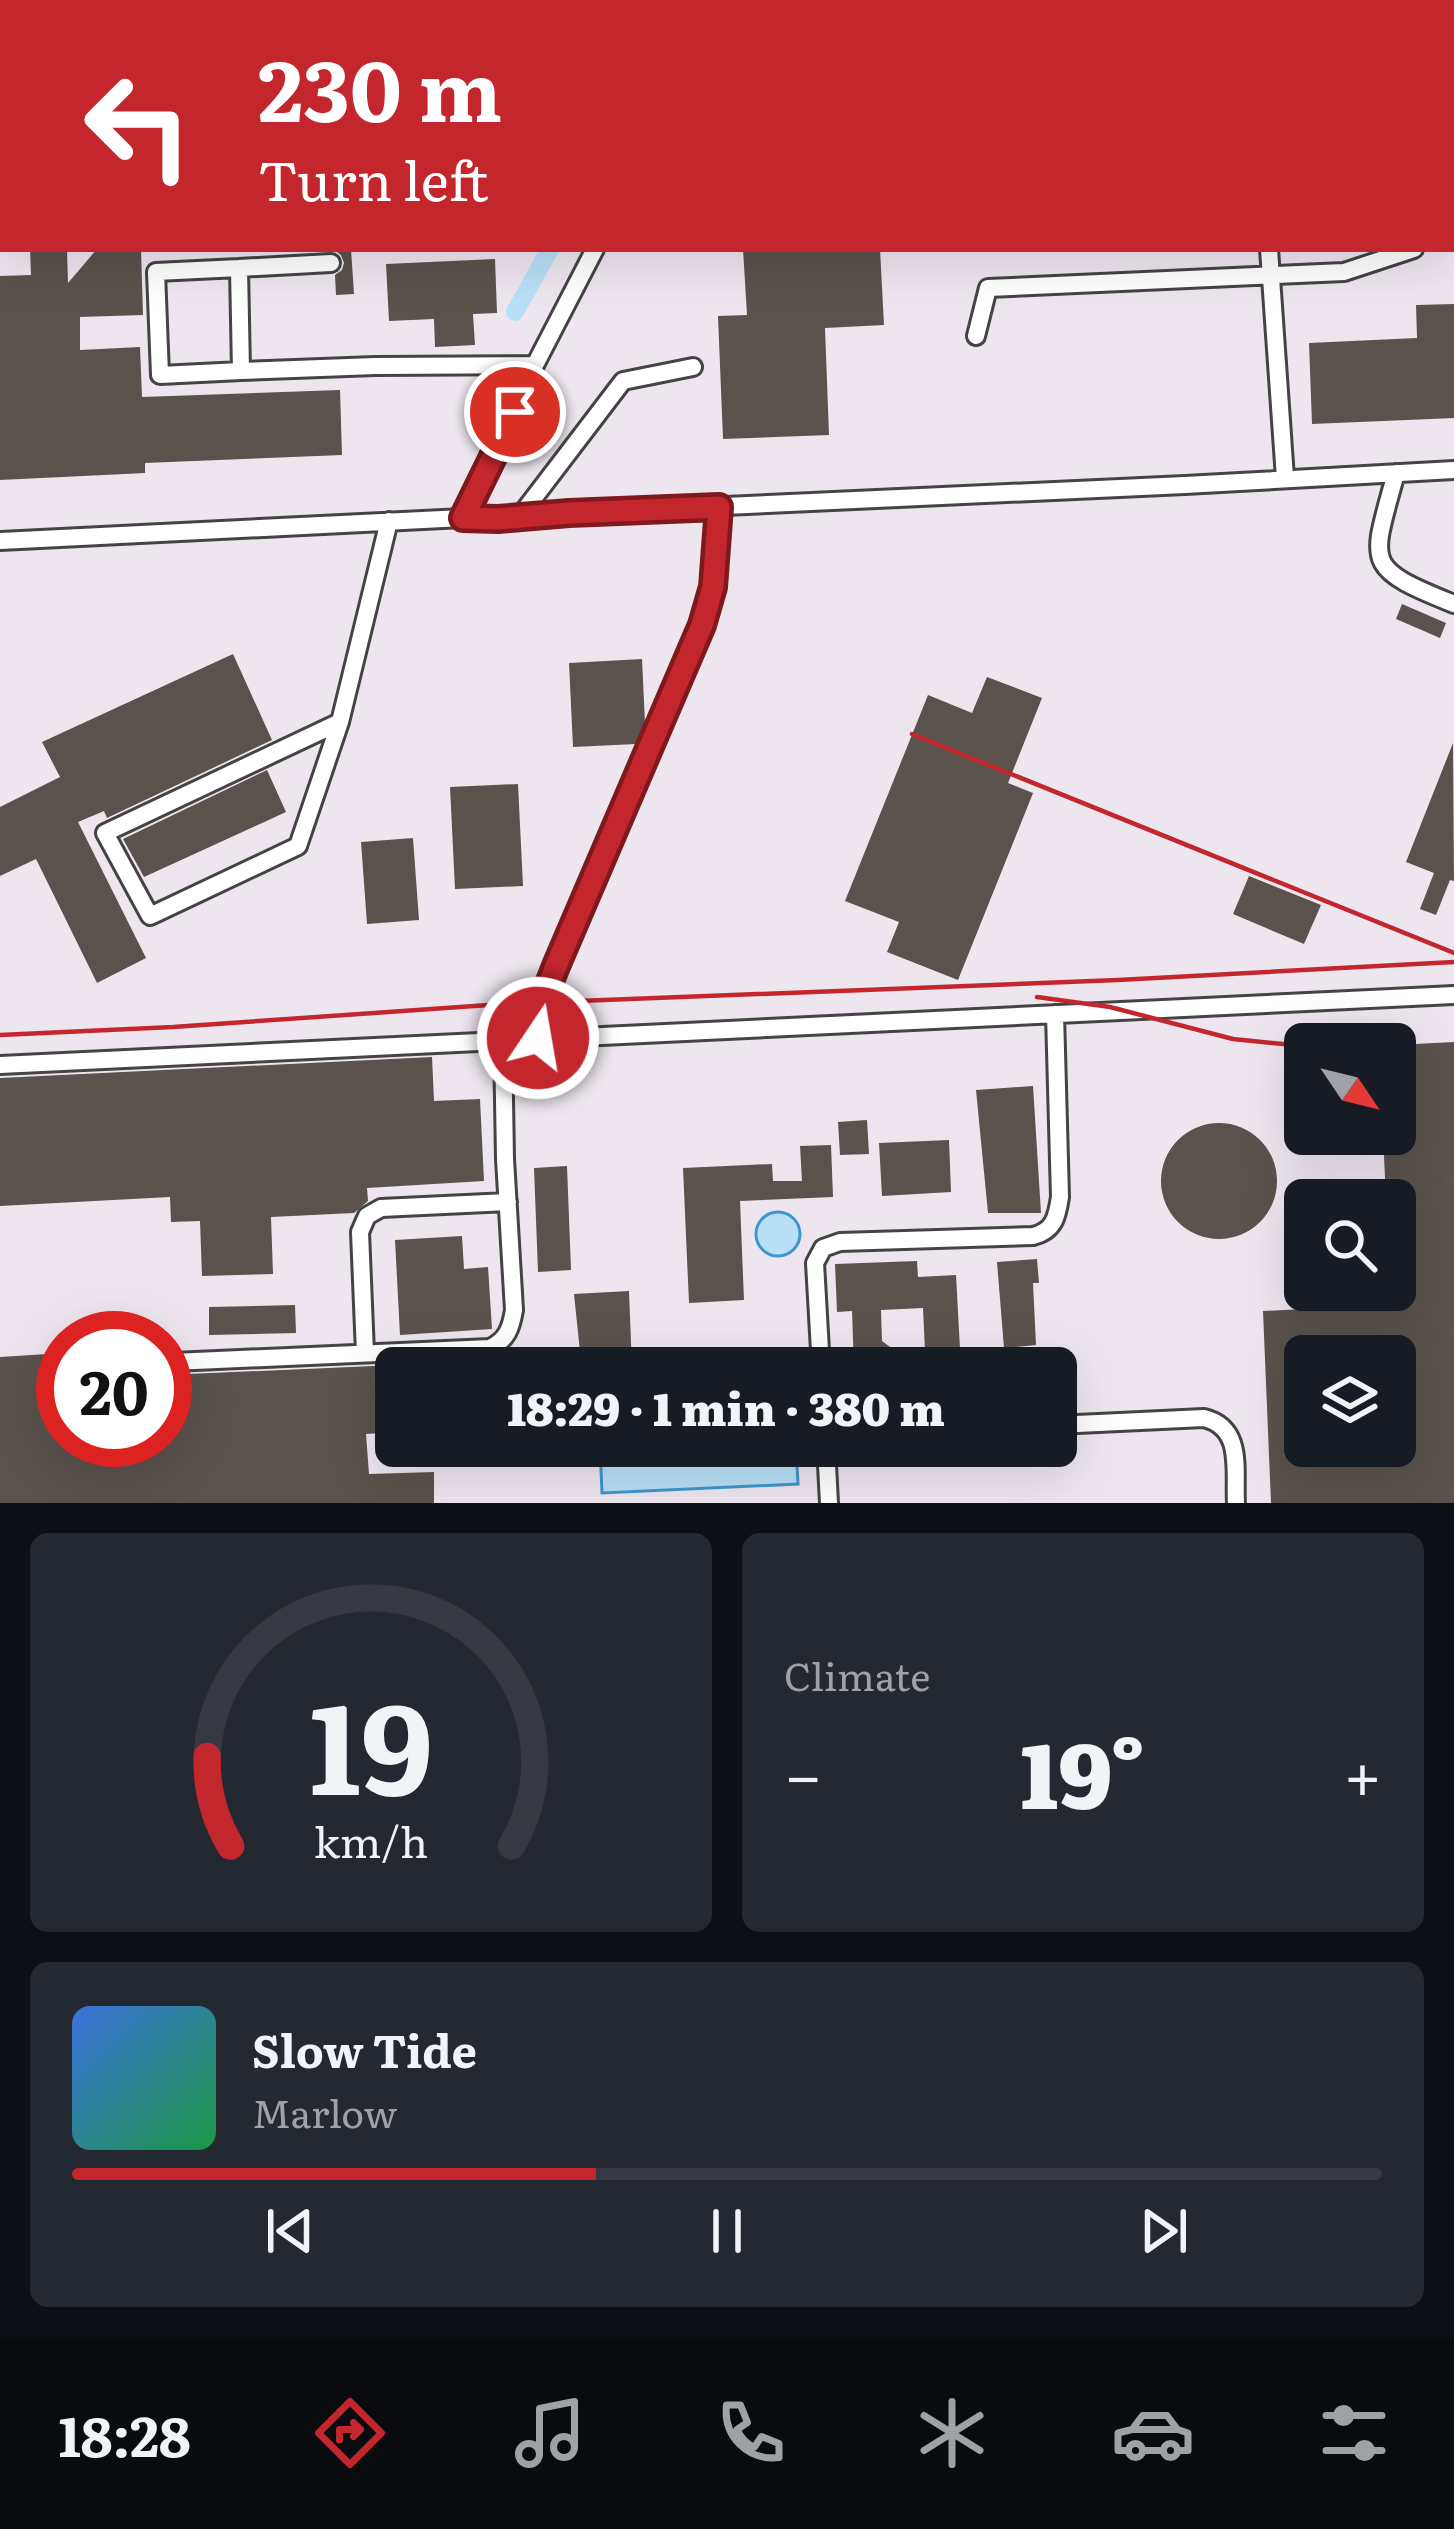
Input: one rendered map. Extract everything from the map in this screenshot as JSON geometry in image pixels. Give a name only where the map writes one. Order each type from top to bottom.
[{"type":"lane","points":[[463,518],[593,252]]},
{"type":"lane","points":[[1269,252],[1285,478]]},
{"type":"lane","points":[[976,336],[988,288],[1344,272],[1405,252]]},
{"type":"lane","points":[[331,263],[156,272],[160,375],[535,364]]},
{"type":"lane","points":[[239,268],[241,371]]},
{"type":"lane","points":[[520,516],[623,381],[693,367]]},
{"type":"lane","points":[[0,541],[1454,470]]},
{"type":"lane","points":[[1396,473],[1379,560],[1397,580],[1454,604]]},
{"type":"lane","points":[[538,1038],[542,1002],[585,893],[702,625],[713,587],[719,507]]},
{"type":"lane","points":[[340,722],[105,833],[150,916],[298,847],[340,722],[388,521]]},
{"type":"lane","points":[[0,1065],[1454,995]]},
{"type":"lane","points":[[820,1347],[815,1263],[823,1248],[840,1242],[1033,1236],[1054,1224],[1060,1197],[1055,1014]]},
{"type":"lane","points":[[192,1360],[490,1348],[500,1343],[508,1334],[514,1310],[503,1041]]},
{"type":"lane","points":[[365,1353],[360,1232],[367,1216],[381,1208],[508,1202]]},
{"type":"lane","points":[[1077,1424],[1214,1421],[1233,1441],[1236,1503]]},
{"type":"lane","points":[[827,1467],[829,1503]]},
{"type":"shaded area","points":[[0,252],[1454,252],[1454,1503],[0,1503]]},
{"type":"water","points":[[778,1212],[793,1219],[800,1234],[793,1249],[778,1256],[763,1249],[756,1234],[763,1219]]},
{"type":"water","points":[[601,1467],[797,1467],[798,1484],[602,1493]]},
{"type":"building","points":[[30,252],[67,252],[68,283],[94,252],[141,252],[143,315],[80,317],[80,350],[140,347],[142,397],[340,390],[342,455],[145,463],[145,473],[0,480],[0,276],[31,275]]},
{"type":"building","points":[[337,252],[351,252],[354,294],[336,295],[335,275],[344,263]]},
{"type":"building","points":[[743,252],[880,252],[884,325],[825,328],[829,435],[723,439],[718,316],[747,315]]},
{"type":"building","points":[[495,259],[497,313],[473,314],[475,345],[435,347],[434,319],[389,321],[386,264]]},
{"type":"building","points":[[1454,304],[1454,418],[1312,424],[1309,343],[1417,338],[1416,305]]},
{"type":"building","points":[[1402,604],[1446,623],[1440,638],[1396,619]]},
{"type":"building","points":[[233,654],[272,740],[107,818],[104,811],[78,822],[146,958],[97,983],[36,859],[0,876],[0,807],[60,777],[42,742]]},
{"type":"building","points":[[642,659],[645,723],[636,744],[573,747],[569,663]]},
{"type":"building","points":[[987,677],[1042,698],[1008,783],[1033,793],[958,980],[887,952],[899,922],[845,901],[928,695],[972,713]]},
{"type":"building","points":[[1453,743],[1454,881],[1450,880],[1436,915],[1420,909],[1434,873],[1406,862]]},
{"type":"building","points":[[267,770],[286,812],[144,877],[123,839]]},
{"type":"building","points":[[518,784],[523,886],[455,889],[450,787]]},
{"type":"building","points":[[413,838],[419,920],[367,924],[361,842]]},
{"type":"building","points":[[1249,876],[1321,905],[1304,944],[1233,914]]},
{"type":"building","points":[[1454,1042],[1454,1503],[1271,1503],[1263,1311],[1416,1311],[1416,1179],[1385,1179],[1384,1155],[1416,1155],[1416,1044]]},
{"type":"building","points":[[432,1057],[434,1101],[480,1099],[484,1181],[367,1188],[368,1201],[354,1213],[271,1217],[273,1274],[202,1276],[200,1221],[171,1222],[170,1197],[0,1206],[0,1078]]},
{"type":"building","points":[[1033,1086],[1041,1213],[988,1213],[976,1090]]},
{"type":"building","points":[[867,1120],[869,1154],[840,1155],[838,1122]]},
{"type":"building","points":[[1219,1123],[1241,1127],[1260,1140],[1273,1159],[1277,1181],[1273,1203],[1260,1222],[1241,1235],[1219,1239],[1197,1235],[1178,1222],[1165,1203],[1161,1181],[1165,1159],[1178,1140],[1197,1127]]},
{"type":"building","points":[[949,1140],[951,1192],[882,1196],[879,1143]]},
{"type":"building","points":[[831,1145],[833,1197],[740,1201],[744,1300],[689,1303],[683,1168],[772,1164],[773,1181],[802,1181],[800,1146]]},
{"type":"building","points":[[567,1166],[571,1270],[538,1272],[534,1168]]},
{"type":"building","points":[[462,1236],[464,1269],[488,1267],[492,1329],[400,1335],[395,1240]]},
{"type":"building","points":[[1037,1259],[1039,1283],[1033,1283],[1036,1345],[1004,1347],[997,1262]]},
{"type":"building","points":[[917,1261],[918,1277],[956,1275],[960,1347],[925,1347],[923,1308],[881,1310],[882,1341],[890,1347],[853,1347],[852,1311],[837,1312],[835,1264]]},
{"type":"building","points":[[629,1291],[631,1347],[579,1347],[574,1294]]},
{"type":"building","points":[[295,1305],[296,1333],[209,1335],[209,1307]]},
{"type":"building","points":[[36,1355],[36,1467],[192,1467],[192,1374],[375,1366],[375,1433],[366,1434],[369,1474],[434,1472],[434,1503],[0,1503],[0,1357]]},
{"type":"waterway","points":[[515,312],[548,252]]},
{"type":"railway","points":[[912,734],[1454,953]]},
{"type":"railway","points":[[0,1035],[503,1004],[1454,962]]},
{"type":"railway","points":[[1037,997],[1110,1007],[1233,1039],[1284,1044]]},
{"type":"route","points":[[515,412],[463,518],[719,507],[713,587],[702,625],[556,966],[542,1002],[538,1038]]}]
